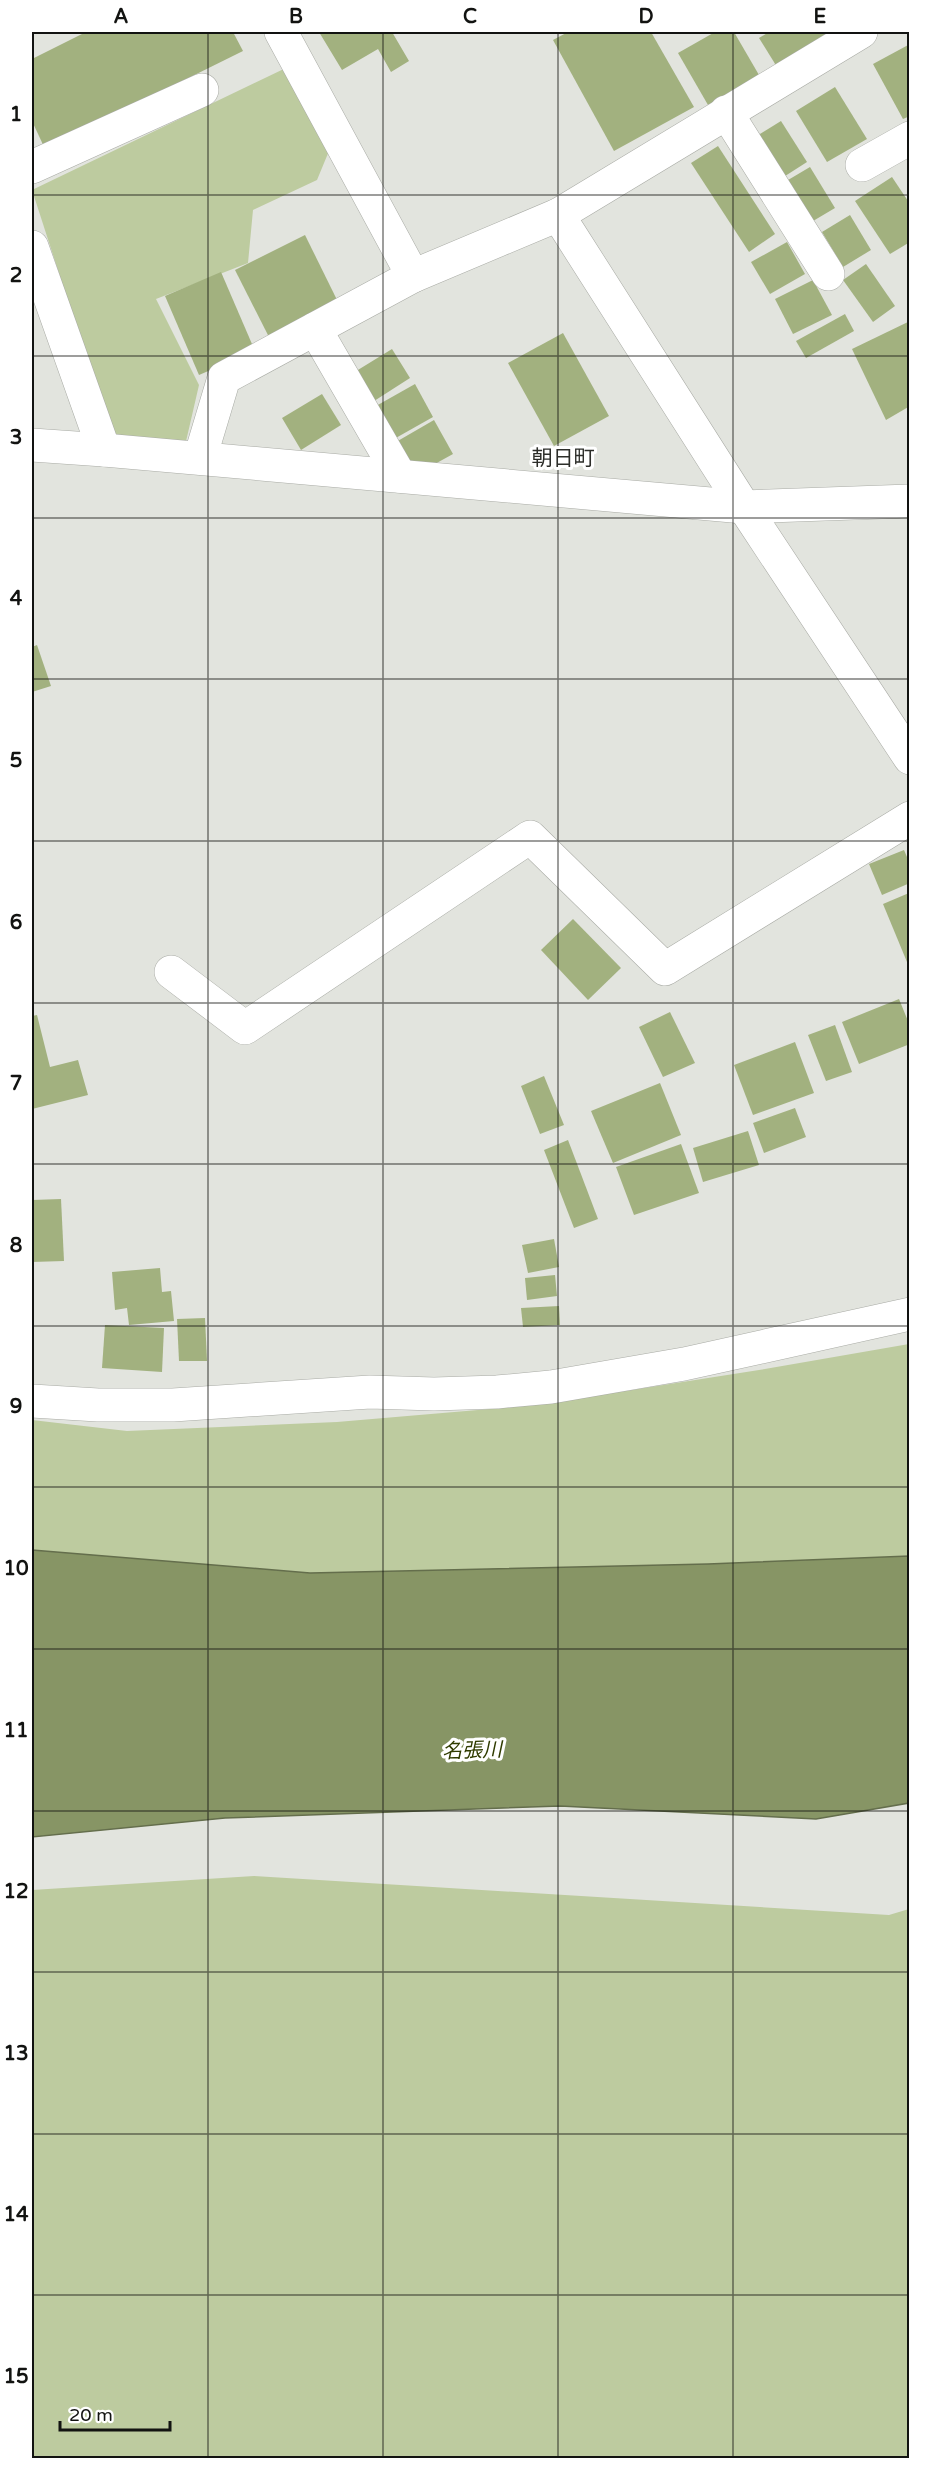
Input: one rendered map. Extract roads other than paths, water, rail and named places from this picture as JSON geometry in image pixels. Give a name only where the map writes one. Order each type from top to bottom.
[{"type":"street","points":[[281,32],[413,276]]},
{"type":"street","points":[[200,458],[224,378],[413,276],[558,215],[861,32]]},
{"type":"street","points":[[32,167],[202,90]]},
{"type":"street","points":[[726,112],[828,274]]},
{"type":"street","points":[[862,165],[909,138]]},
{"type":"street","points":[[558,215],[744,507],[909,758]]},
{"type":"street","points":[[32,248],[104,450]]},
{"type":"street","points":[[315,329],[400,476]]},
{"type":"street","points":[[32,445],[744,507],[909,501]]},
{"type":"street","points":[[171,972],[245,1028],[530,837],[665,969],[909,818]]},
{"type":"street","points":[[32,1401],[98,1405],[173,1405],[370,1392],[466,1393],[551,1387],[684,1364],[909,1314]]},
{"type":"water","name":"名張川","points":[[32,1550],[310,1573],[708,1564],[909,1556],[909,1803],[816,1819],[560,1806],[225,1818],[32,1837]]},
{"type":"district","name":"朝日町","points":[[563,458]]}]
